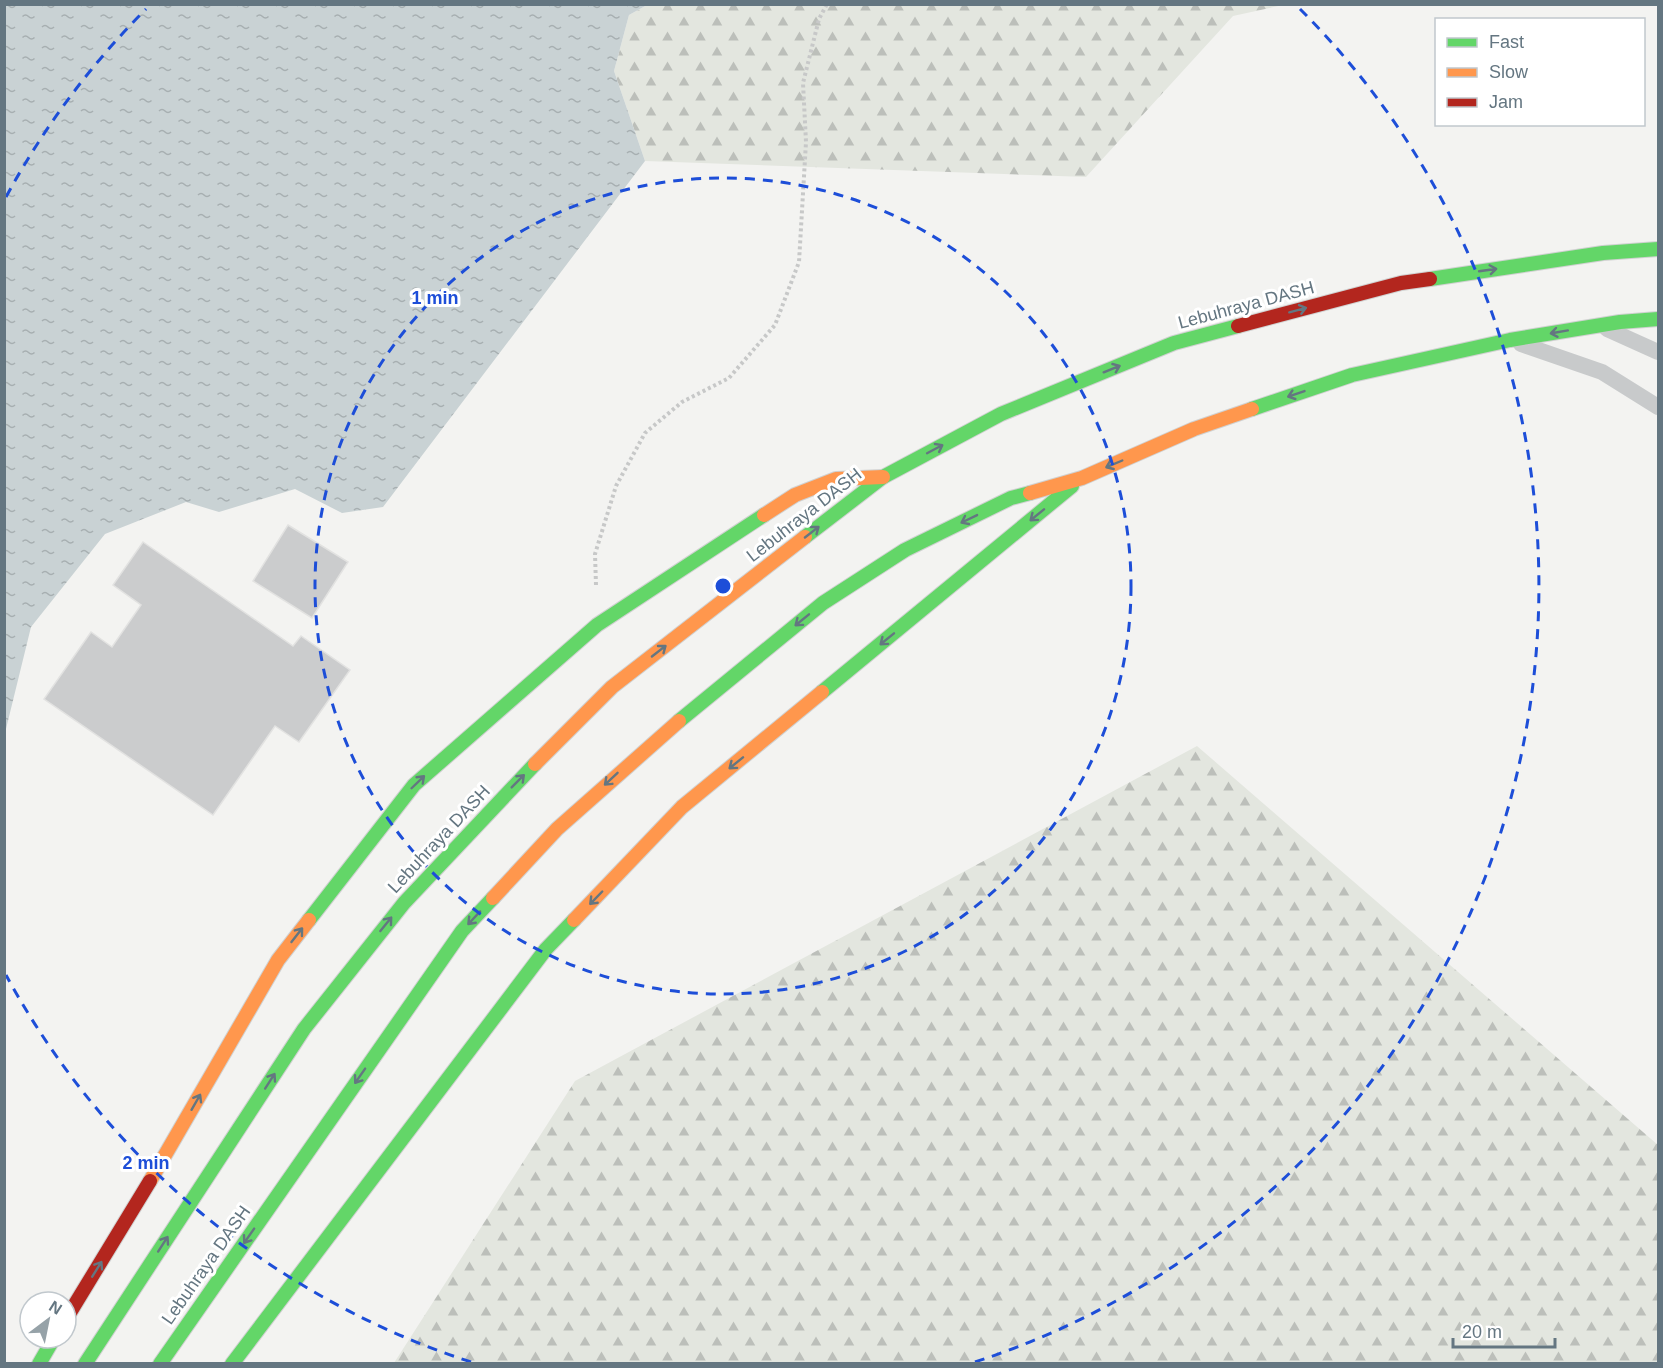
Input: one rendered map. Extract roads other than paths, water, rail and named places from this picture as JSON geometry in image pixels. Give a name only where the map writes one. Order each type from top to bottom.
[{"type":"highway","name":"Lebuhraya DASH","points":[[86,1364],[304,1029],[404,903],[507,792],[612,687],[883,477],[1001,414],[1174,343],[1401,283],[1602,253],[1659,249]]},
{"type":"highway","name":"Lebuhraya DASH","points":[[160,1364],[462,931],[558,829],[655,740],[823,603],[905,550],[1011,498],[1082,478],[1194,429],[1352,375],[1510,340],[1659,319]]},
{"type":"highway","points":[[78,1300],[129,1218],[278,960],[414,785],[597,625],[795,495],[836,479],[883,477]]},
{"type":"highway","points":[[232,1364],[334,1233],[546,949],[682,807],[1082,478]]},
{"type":"highway","points":[[39,1364],[47,1350]]},
{"type":"lane","points":[[1599,326],[1659,352]]},
{"type":"lane","points":[[1510,340],[1602,372],[1659,407]]},
{"type":"water","points":[[5,4],[647,5],[629,15],[614,71],[645,161],[383,507],[342,513],[295,489],[219,512],[186,502],[105,534],[31,627],[5,733]]}]
